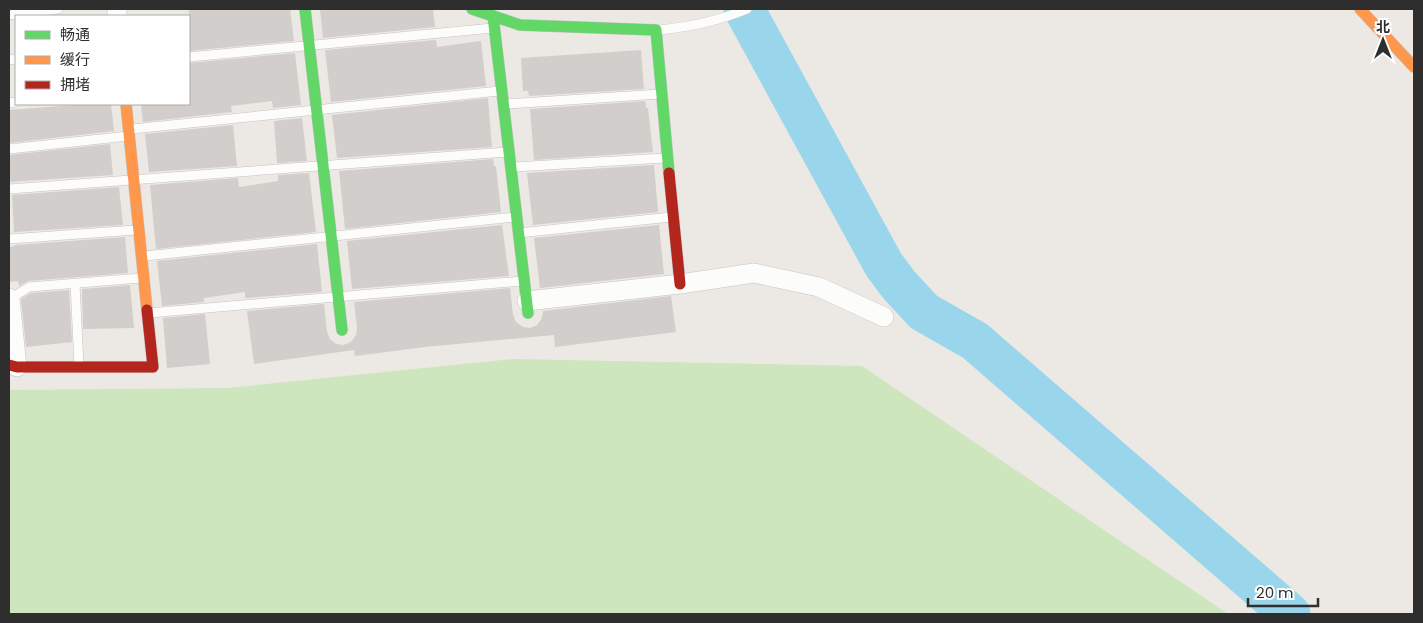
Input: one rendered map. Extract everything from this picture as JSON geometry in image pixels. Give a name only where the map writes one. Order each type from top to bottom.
[{"type":"street","points":[[305,9],[342,330]]},
{"type":"street","points":[[472,9],[494,22],[520,25],[656,30],[680,284]]},
{"type":"street","points":[[1360,9],[1414,66]]},
{"type":"street","points":[[494,22],[528,307],[754,274],[819,287],[884,317]]},
{"type":"street","points":[[10,298],[13,366],[153,367],[126,105]]},
{"type":"lane","points":[[9,15],[58,9]]},
{"type":"lane","points":[[656,30],[698,25],[747,9]]},
{"type":"lane","points":[[190,57],[310,45],[494,22]]},
{"type":"lane","points":[[9,149],[317,110],[502,90]]},
{"type":"lane","points":[[504,104],[662,94]]},
{"type":"lane","points":[[9,189],[509,152]]},
{"type":"lane","points":[[511,167],[668,158]]},
{"type":"lane","points":[[142,256],[517,217]]},
{"type":"lane","points":[[519,233],[673,217]]},
{"type":"lane","points":[[9,239],[139,230]]},
{"type":"lane","points":[[10,298],[29,287],[144,278]]},
{"type":"lane","points":[[148,313],[524,281]]},
{"type":"lane","points":[[75,284],[79,367]]},
{"type":"green space","points":[[512,359],[862,366],[1228,614],[9,614],[9,390],[228,388]]},
{"type":"building","points":[[189,9],[290,9],[294,41],[190,51]]},
{"type":"building","points":[[320,9],[433,9],[435,27],[323,38]]},
{"type":"building","points":[[436,40],[437,47],[481,41],[486,86],[331,102],[325,50]]},
{"type":"building","points":[[641,50],[644,89],[529,96],[528,91],[523,91],[521,58]]},
{"type":"building","points":[[295,53],[301,105],[273,108],[272,101],[231,106],[232,112],[143,122],[141,105],[190,105],[190,63]]},
{"type":"building","points":[[488,98],[492,147],[337,158],[332,115]]},
{"type":"building","points":[[645,101],[646,108],[648,108],[653,152],[534,160],[530,109]]},
{"type":"building","points":[[74,105],[111,105],[114,131],[9,143],[9,110]]},
{"type":"building","points":[[302,118],[307,161],[277,163],[274,121]]},
{"type":"building","points":[[233,125],[237,166],[149,172],[145,134]]},
{"type":"building","points":[[110,144],[113,175],[9,182],[9,155]]},
{"type":"building","points":[[493,159],[494,166],[496,166],[501,212],[345,229],[339,171]]},
{"type":"building","points":[[654,165],[658,212],[533,225],[527,173]]},
{"type":"building","points":[[309,173],[316,232],[156,249],[150,185],[238,178],[239,187],[278,181],[278,175]]},
{"type":"building","points":[[119,187],[123,225],[14,232],[12,195]]},
{"type":"building","points":[[502,225],[509,276],[352,289],[347,241]]},
{"type":"building","points":[[659,225],[664,274],[540,288],[534,238]]},
{"type":"building","points":[[125,237],[128,273],[28,281],[19,286],[18,281],[9,282],[9,247]]},
{"type":"building","points":[[317,244],[322,292],[245,298],[245,292],[204,298],[204,302],[162,306],[157,261]]},
{"type":"building","points":[[130,285],[134,328],[83,329],[82,289]]},
{"type":"building","points":[[510,288],[513,315],[516,322],[523,327],[530,328],[537,325],[542,318],[543,311],[671,296],[676,332],[555,347],[554,335],[425,347],[355,356],[354,350],[254,364],[247,311],[324,304],[327,332],[330,339],[336,344],[343,345],[351,342],[356,335],[354,302]]},
{"type":"building","points":[[69,290],[72,342],[26,347],[21,299],[31,293]]},
{"type":"building","points":[[205,314],[210,364],[167,368],[163,318]]},
{"type":"waterway","points":[[744,9],[884,265],[899,285],[924,312],[975,341],[1290,614]]},
{"type":"traffic: fast","points":[[305,9],[342,330]]},
{"type":"traffic: fast","points":[[472,9],[520,25],[656,30],[669,173]]},
{"type":"traffic: fast","points":[[493,16],[528,313]]},
{"type":"traffic: slow","points":[[1360,9],[1414,67]]},
{"type":"traffic: slow","points":[[126,105],[147,310]]},
{"type":"traffic: jam","points":[[669,173],[680,284]]},
{"type":"traffic: jam","points":[[9,365],[17,367],[153,367],[147,310]]}]
